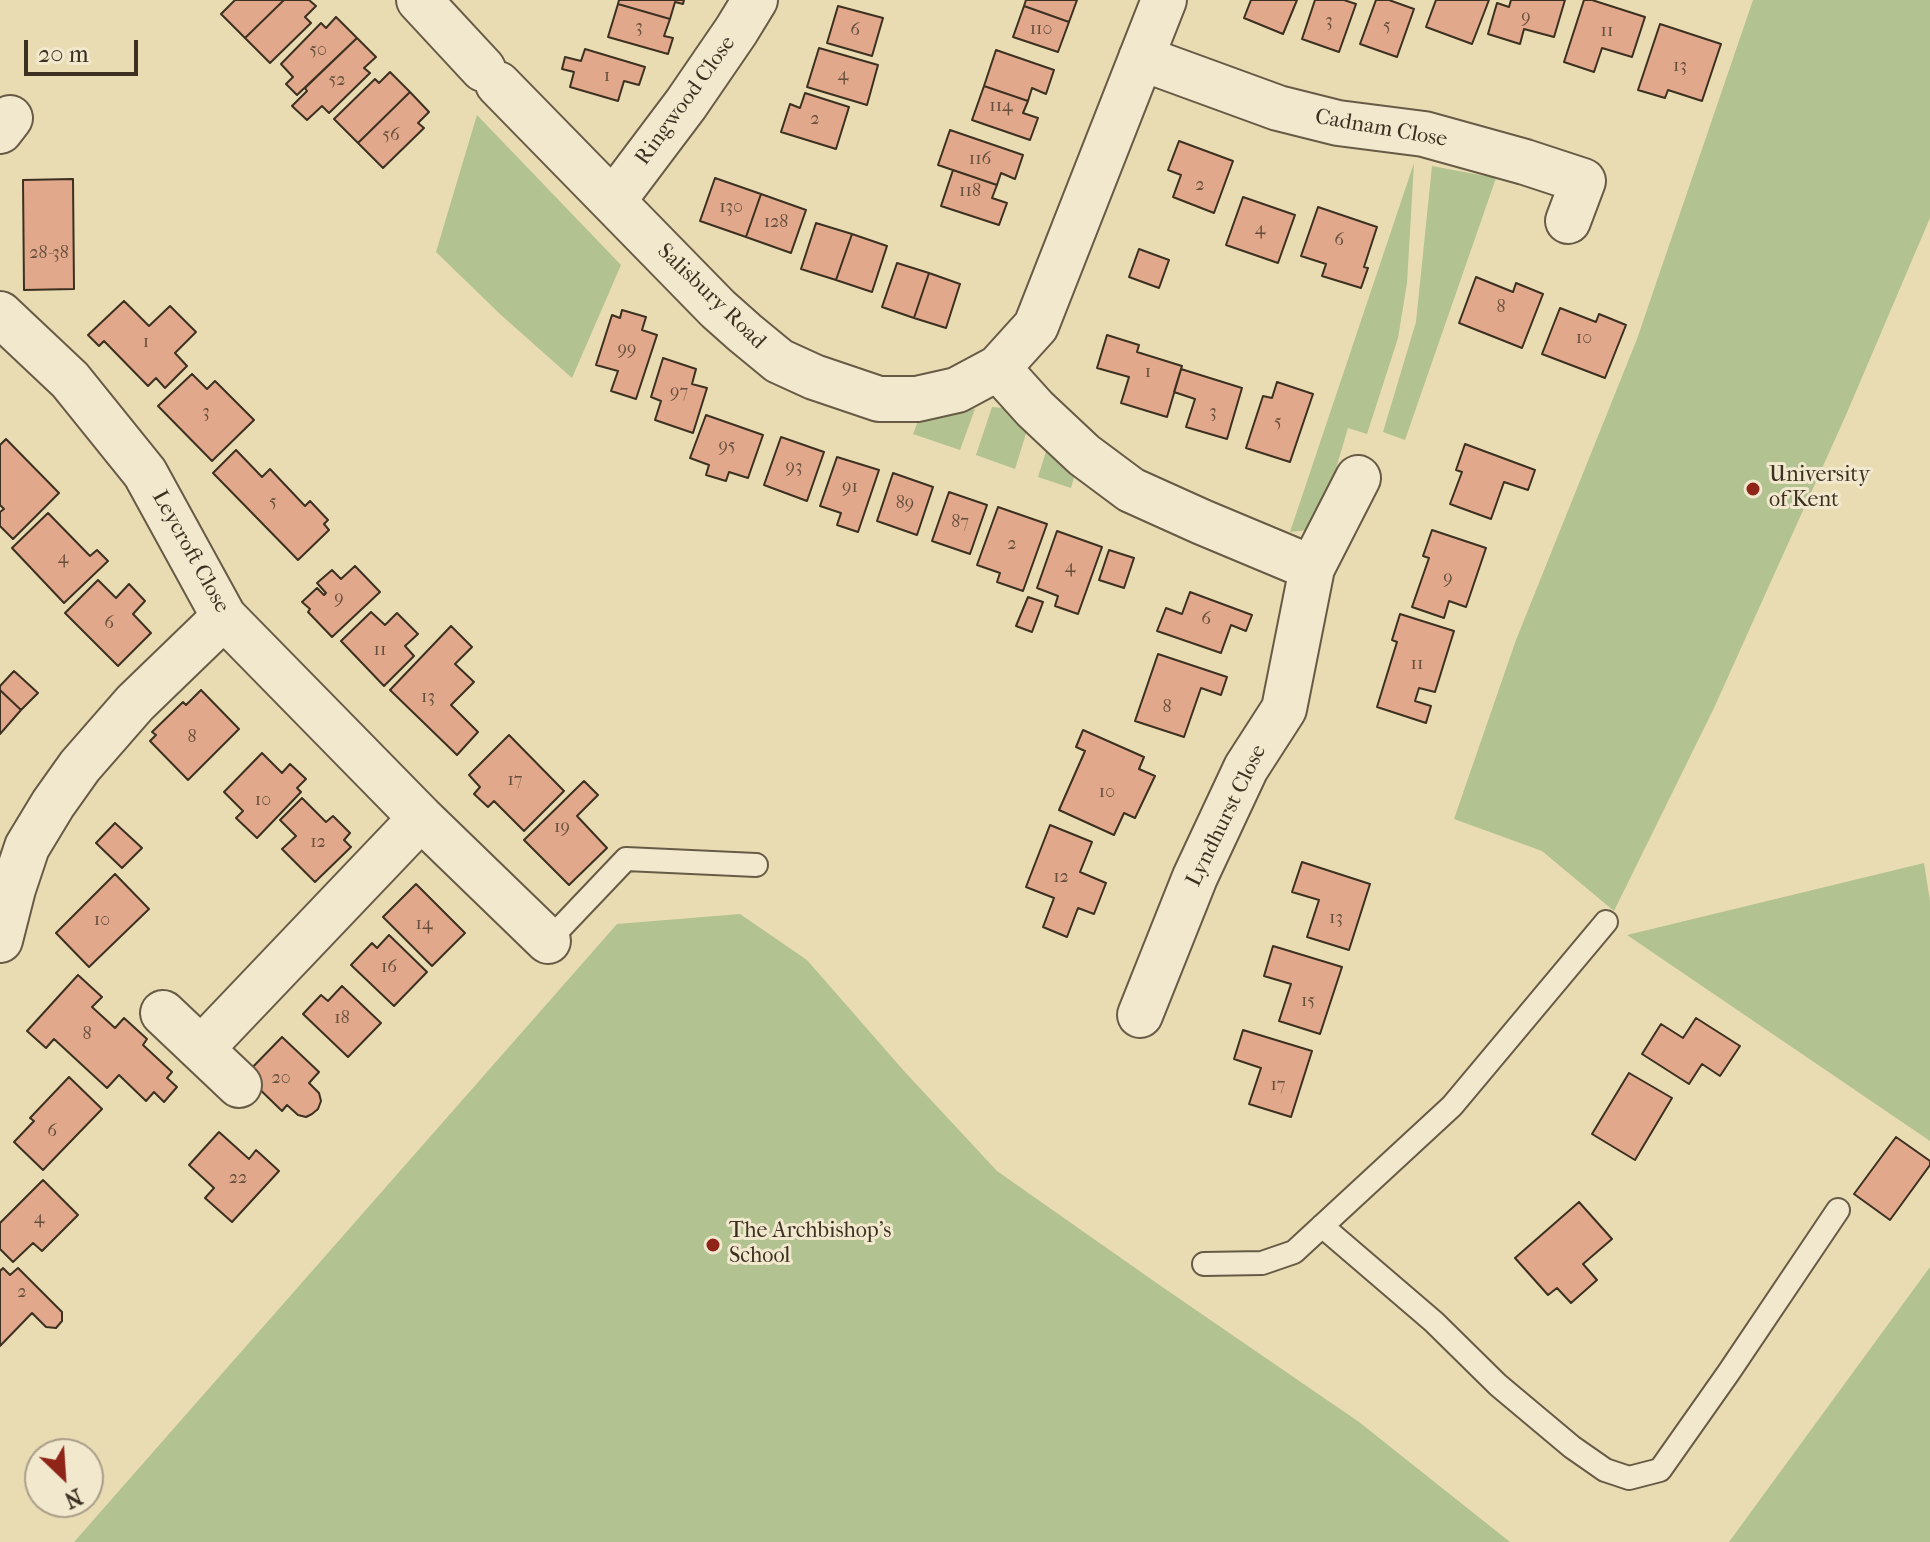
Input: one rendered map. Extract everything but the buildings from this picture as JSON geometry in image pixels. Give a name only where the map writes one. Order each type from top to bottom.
[{"type":"street","name":"Ringwood Close","points":[[613,201],[686,104],[755,0]]},
{"type":"street","name":"Salisbury Road","points":[[430,4],[491,76],[718,309],[779,361],[814,377],[879,399],[917,399],[957,390],[998,368],[1036,326],[1164,0]]},
{"type":"street","name":"Cadnam Close","points":[[1141,58],[1278,108],[1338,123],[1424,134],[1583,181],[1568,221]]},
{"type":"street","name":"Leycroft Close","points":[[0,314],[70,380],[145,473],[224,617],[421,818],[548,941]]},
{"type":"street","points":[[998,368],[1035,409],[1084,455],[1131,490],[1312,568]]},
{"type":"street","name":"Lyndhurst Close","points":[[1140,1015],[1195,877],[1246,768],[1284,709],[1312,568],[1358,478]]},
{"type":"street","points":[[0,940],[27,847],[71,779],[135,703],[224,617]]},
{"type":"street","points":[[201,1049],[421,818]]},
{"type":"street","points":[[163,1013],[239,1085]]},
{"type":"lane","points":[[548,941],[626,859],[756,865]]},
{"type":"lane","points":[[1204,1264],[1262,1263],[1294,1252],[1452,1106],[1606,922]]},
{"type":"lane","points":[[1322,1226],[1434,1322],[1498,1385],[1572,1447],[1605,1470],[1629,1478],[1660,1470],[1838,1210]]},
{"type":"green space","points":[[1753,0],[1930,0],[1930,218],[1846,415],[1714,708],[1614,911],[1542,851],[1454,819],[1516,640],[1637,339]]},
{"type":"green space","points":[[477,115],[621,265],[572,378],[436,252]]},
{"type":"green space","points":[[1414,163],[1407,283],[1398,338],[1367,434],[1348,428],[1319,526],[1290,532]]},
{"type":"green space","points":[[1432,166],[1496,178],[1405,440],[1383,432],[1416,322]]},
{"type":"green space","points":[[992,407],[1017,413],[1029,424],[1015,469],[976,455]]},
{"type":"green space","points":[[975,409],[960,450],[913,434],[918,421]]},
{"type":"green space","points":[[1049,442],[1077,467],[1071,488],[1038,477]]},
{"type":"green space","points":[[1924,863],[1930,901],[1930,1141],[1627,935]]},
{"type":"green space","name":"The Archbishop's School","points":[[740,914],[807,960],[997,1171],[1359,1422],[1510,1542],[74,1542],[95,1518],[104,1518],[104,1508],[617,924]]},
{"type":"green space","points":[[1930,1267],[1930,1542],[1729,1542]]},
{"type":"place","name":"University of Kent","points":[[1753,489]]},
{"type":"place","name":"The Archbishop's School","points":[[713,1245]]}]
